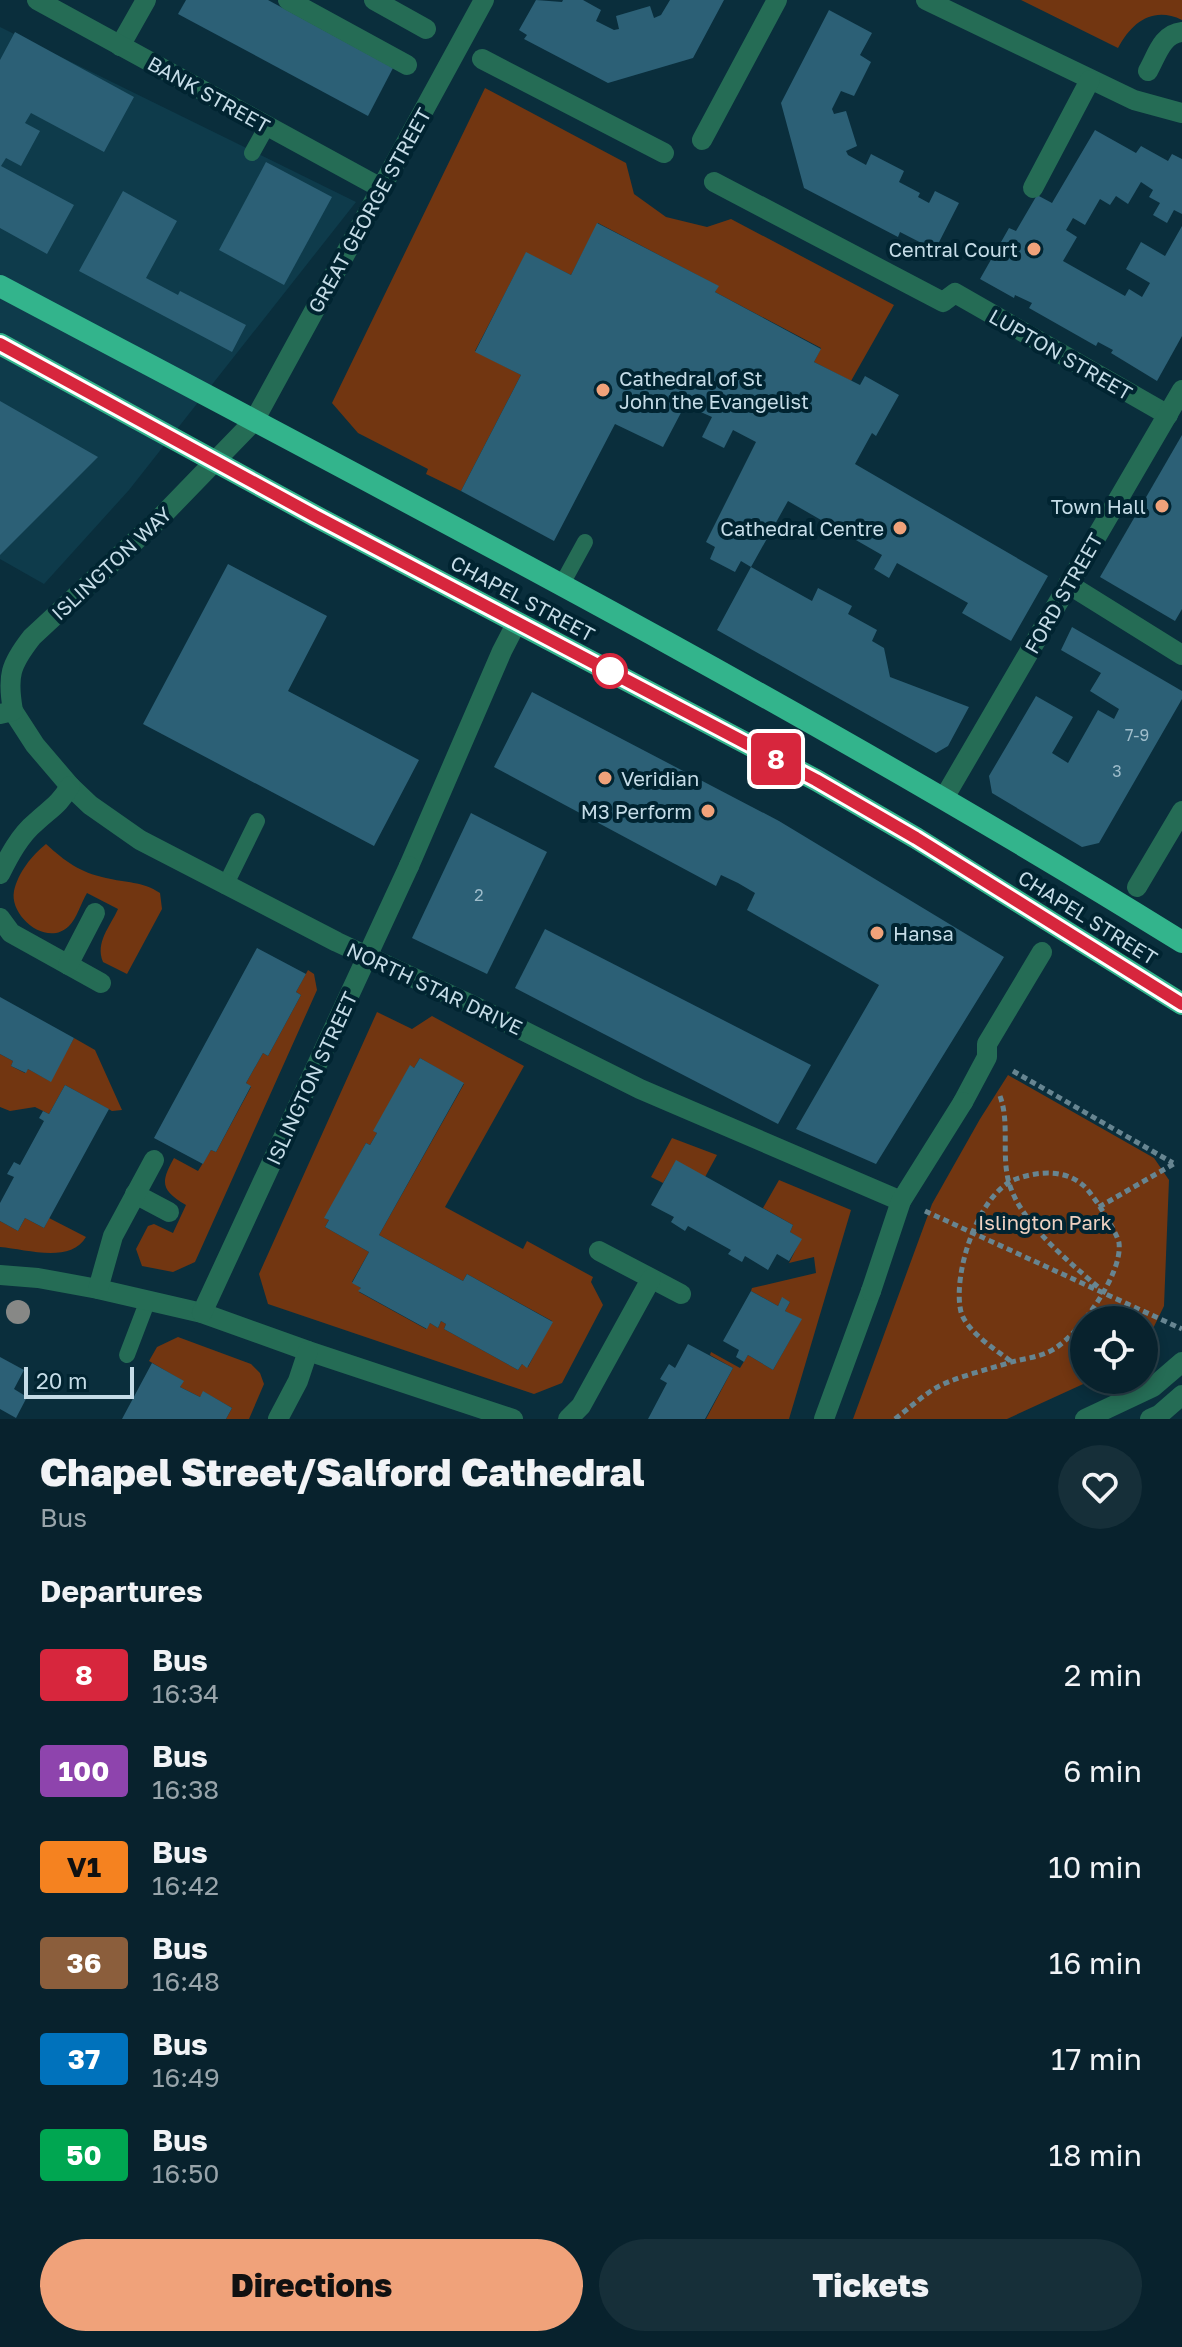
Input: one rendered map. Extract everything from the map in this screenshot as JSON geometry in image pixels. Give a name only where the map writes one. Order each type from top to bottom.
[{"type":"highway","name":"CHAPEL STREET","points":[[0,286],[562,584],[944,798],[1182,942]]},
{"type":"highway","name":"CHAPEL STREET","points":[[0,344],[215,462],[828,787],[916,838],[1182,1004]]},
{"type":"street","name":"BANK STREET","points":[[37,0],[381,188]]},
{"type":"street","points":[[120,46],[146,0]]},
{"type":"street","points":[[288,0],[407,65]]},
{"type":"street","points":[[374,0],[426,29]]},
{"type":"street","name":"GREAT GEORGE STREET","points":[[254,421],[484,0]]},
{"type":"street","points":[[702,140],[777,0]]},
{"type":"street","points":[[926,0],[1134,100],[1182,113]]},
{"type":"street","points":[[1148,71],[1165,38],[1182,32]]},
{"type":"street","points":[[482,59],[664,153]]},
{"type":"street","points":[[1033,188],[1090,80]]},
{"type":"street","name":"LUPTON STREET","points":[[714,182],[943,302],[955,293],[1168,415]]},
{"type":"street","name":"FORD STREET","points":[[944,798],[1182,390]]},
{"type":"street","name":"ISLINGTON WAY","points":[[6,712],[7,658],[160,518],[254,421]]},
{"type":"street","points":[[1068,584],[1182,655]]},
{"type":"street","name":"ISLINGTON STREET","points":[[202,1313],[409,866],[517,622]]},
{"type":"street","name":"NORTH STAR DRIVE","points":[[6,712],[70,786],[90,805],[140,840],[367,957],[474,1006],[640,1089],[901,1201]]},
{"type":"street","points":[[0,874],[9,856],[35,822],[61,802],[70,786]]},
{"type":"street","points":[[1137,887],[1182,811]]},
{"type":"street","points":[[68,965],[95,913]]},
{"type":"street","points":[[0,918],[11,933],[101,983]]},
{"type":"street","points":[[824,1419],[901,1201],[963,1102],[987,1057],[987,1044],[1042,952]]},
{"type":"street","points":[[98,1289],[113,1236],[154,1160]]},
{"type":"street","points":[[135,1194],[169,1212]]},
{"type":"street","points":[[599,1251],[681,1294]]},
{"type":"street","points":[[0,1275],[38,1278],[98,1289],[202,1313],[513,1419]]},
{"type":"street","points":[[568,1419],[581,1406],[651,1279]]},
{"type":"street","points":[[278,1419],[298,1381],[308,1351]]},
{"type":"street","points":[[1085,1419],[1153,1387],[1182,1362]]},
{"type":"street","points":[[1150,1419],[1182,1395]]},
{"type":"lane","points":[[252,153],[267,126]]},
{"type":"lane","points":[[562,584],[585,542]]},
{"type":"lane","points":[[225,886],[257,821]]},
{"type":"lane","points":[[127,1355],[148,1300]]},
{"type":"path","points":[[987,1057],[1175,1163],[1099,1207]]},
{"type":"path","points":[[987,1057],[1002,1102],[1008,1182],[1016,1199],[1048,1243],[1104,1292]]},
{"type":"path","points":[[895,1419],[935,1388],[1012,1362],[1029,1360],[1056,1348],[1081,1323],[1104,1292],[1115,1268],[1119,1243],[1086,1188],[1069,1176],[1037,1172],[1008,1182],[990,1201],[972,1231],[959,1283],[962,1314],[983,1341],[1012,1362]]},
{"type":"path","points":[[901,1201],[1182,1329]]},
{"type":"shaded area","points":[[0,27],[356,202],[129,490],[44,584],[0,559]]},
{"type":"green space","points":[[1021,0],[1182,0],[1182,20],[1162,15],[1144,19],[1130,31],[1118,48]]},
{"type":"green space","points":[[485,88],[626,163],[634,194],[666,217],[707,227],[731,219],[894,305],[851,381],[814,362],[821,348],[715,292],[718,286],[598,223],[571,275],[526,253],[475,351],[521,375],[461,491],[426,474],[428,469],[358,433],[332,403]]},
{"type":"green space","points":[[46,844],[88,873],[140,884],[160,893],[162,909],[127,974],[103,962],[101,955],[104,935],[118,909],[87,893],[69,926],[60,932],[50,933],[31,926],[17,910],[14,891],[22,871]]},
{"type":"green space","points":[[308,970],[314,974],[317,990],[195,1262],[173,1272],[142,1266],[136,1249],[148,1226],[154,1224],[173,1233],[186,1205],[172,1195],[165,1185],[166,1174],[174,1158],[198,1171],[211,1150],[216,1152],[251,1087],[246,1083],[263,1053],[268,1056],[301,995],[296,992]]},
{"type":"green space","points":[[377,1012],[412,1029],[432,1016],[524,1066],[445,1207],[523,1249],[527,1241],[593,1277],[591,1282],[603,1305],[562,1383],[534,1394],[268,1304],[259,1274]],"holes":[[[420,1058],[464,1084],[379,1235],[463,1281],[467,1274],[552,1321],[528,1367],[522,1364],[518,1370],[444,1329],[446,1324],[441,1321],[438,1328],[430,1323],[426,1329],[359,1292],[361,1288],[352,1282],[369,1252],[325,1227],[329,1220],[325,1218],[366,1143],[370,1145],[377,1133],[374,1131],[410,1066],[414,1068]]]},
{"type":"green space","points":[[74,1038],[95,1050],[122,1110],[112,1111],[65,1085],[49,1114],[35,1107],[10,1111],[0,1107],[0,1054],[13,1061],[11,1066],[25,1073],[28,1069],[50,1081]]},
{"type":"green space","name":"Islington Park","points":[[1008,1075],[1154,1158],[1169,1180],[1164,1306],[1158,1318],[1158,1306],[1070,1306],[1070,1390],[1007,1419],[853,1419],[932,1204]]},
{"type":"green space","points":[[672,1138],[717,1155],[705,1177],[676,1161],[663,1183],[651,1177]]},
{"type":"green space","points":[[779,1180],[851,1210],[789,1419],[706,1419],[733,1368],[710,1355],[711,1352],[740,1368],[748,1355],[773,1370],[801,1320],[785,1311],[790,1302],[782,1298],[778,1306],[751,1291],[752,1288],[816,1273],[814,1257],[789,1263],[801,1239],[790,1232],[793,1225],[763,1208]]},
{"type":"green space","points":[[25,1218],[44,1228],[49,1218],[86,1237],[79,1245],[59,1253],[0,1247],[0,1221],[18,1231]]},
{"type":"green space","points":[[178,1337],[251,1364],[260,1373],[264,1384],[249,1419],[226,1419],[232,1408],[204,1392],[200,1397],[180,1387],[183,1381],[149,1361],[157,1347]]},
{"type":"building","points":[[186,0],[268,0],[393,68],[368,116],[178,14]]},
{"type":"building","points":[[536,0],[583,0],[601,10],[596,21],[614,30],[619,29],[616,16],[650,6],[654,18],[661,15],[670,0],[724,0],[693,58],[608,83],[524,39],[527,35],[519,30]]},
{"type":"building","points":[[829,10],[872,33],[860,55],[871,62],[854,96],[841,91],[832,109],[834,114],[846,111],[857,146],[846,151],[866,165],[871,154],[904,171],[899,182],[920,193],[918,197],[929,203],[935,191],[959,203],[935,250],[900,232],[898,237],[804,188],[781,103]]},
{"type":"building","points":[[15,32],[134,97],[104,152],[31,113],[25,123],[40,131],[21,166],[6,158],[1,166],[74,205],[47,254],[0,228],[0,60]]},
{"type":"building","name":"Central Court","points":[[1095,130],[1136,153],[1141,146],[1168,161],[1172,154],[1182,159],[1182,214],[1174,210],[1167,223],[1153,215],[1160,203],[1149,197],[1153,190],[1141,182],[1128,204],[1116,196],[1110,205],[1100,199],[1085,225],[1073,218],[1066,230],[1077,237],[1063,261],[1125,296],[1129,289],[1142,297],[1150,283],[1126,269],[1141,242],[1165,256],[1182,226],[1182,336],[1157,381],[1111,353],[1113,350],[1098,342],[1096,346],[1029,308],[1032,303],[1015,295],[1014,298],[980,279],[1009,228],[1016,231],[1037,195],[1052,203]]},
{"type":"building","points":[[266,162],[332,197],[284,285],[219,250]]},
{"type":"building","points":[[123,191],[177,221],[146,278],[178,295],[180,291],[246,325],[232,352],[79,271]]},
{"type":"building","points":[[597,223],[719,286],[715,292],[821,349],[814,362],[860,385],[865,376],[899,395],[876,436],[872,433],[855,464],[1048,576],[1011,641],[962,613],[968,603],[897,563],[889,578],[874,569],[882,555],[788,501],[751,567],[741,561],[735,572],[710,559],[715,547],[706,542],[756,442],[733,430],[724,448],[702,437],[712,417],[685,405],[663,447],[615,424],[554,541],[461,491],[521,375],[475,352],[526,252],[571,275]]},
{"type":"building","points":[[0,401],[98,457],[0,555]]},
{"type":"building","name":"Town Hall","points":[[1182,435],[1182,609],[1175,621],[1100,577]]},
{"type":"building","points":[[228,564],[327,616],[288,691],[419,760],[374,846],[143,724]]},
{"type":"building","points":[[751,567],[812,601],[818,588],[852,606],[848,614],[877,630],[872,641],[884,648],[890,677],[969,707],[948,746],[936,753],[717,630]]},
{"type":"building","points":[[1072,627],[1182,691],[1182,699],[1099,843],[1082,847],[992,793],[989,776],[1036,696],[1073,717],[1052,753],[1068,763],[1098,710],[1114,719],[1119,709],[1090,691],[1101,673],[1061,650]]},
{"type":"building","points":[[532,692],[779,821],[1004,957],[876,1164],[796,1129],[879,985],[747,910],[755,893],[738,883],[721,875],[716,886],[494,767]]},
{"type":"building","points":[[471,813],[547,852],[487,974],[412,938]]},
{"type":"building","points":[[545,929],[811,1065],[778,1124],[515,988]]},
{"type":"building","points":[[257,948],[306,974],[296,992],[301,995],[268,1056],[263,1053],[246,1083],[251,1086],[216,1152],[211,1150],[203,1164],[154,1138]]},
{"type":"building","points":[[0,997],[74,1038],[51,1082],[28,1069],[26,1073],[11,1066],[13,1061],[0,1054]]},
{"type":"building","points":[[420,1058],[464,1083],[379,1235],[463,1281],[467,1274],[553,1322],[527,1368],[522,1364],[518,1370],[444,1329],[446,1324],[441,1321],[438,1328],[430,1323],[427,1329],[358,1291],[361,1288],[352,1283],[369,1252],[325,1227],[329,1220],[324,1218],[366,1143],[370,1145],[377,1133],[373,1131],[410,1065],[414,1068]]},
{"type":"building","points":[[65,1085],[109,1109],[44,1228],[25,1218],[18,1231],[0,1221],[0,1203],[14,1177],[7,1174],[14,1162],[20,1165],[44,1121],[39,1118],[43,1111],[49,1114]]},
{"type":"building","points":[[676,1160],[793,1225],[790,1232],[802,1239],[789,1261],[777,1254],[768,1270],[745,1256],[742,1262],[728,1254],[731,1250],[688,1226],[685,1231],[671,1222],[674,1217],[651,1205]]},
{"type":"building","points":[[751,1291],[778,1306],[782,1297],[790,1302],[785,1311],[802,1319],[773,1370],[748,1355],[744,1362],[736,1357],[739,1350],[723,1341]]},
{"type":"building","points":[[688,1344],[733,1368],[705,1419],[648,1419],[667,1383],[660,1379],[669,1364],[675,1368]]},
{"type":"building","points":[[0,1357],[24,1370],[14,1389],[27,1397],[16,1418],[0,1409]]},
{"type":"building","points":[[152,1363],[184,1381],[180,1387],[200,1397],[203,1391],[232,1408],[226,1419],[122,1419]]},
{"type":"bus line","name":"8","points":[[0,344],[315,516],[816,780],[916,838],[1182,1004]]},
{"type":"place","name":"Central Court","points":[[1034,249]]},
{"type":"place","name":"Cathedral of St John the Evangelist","points":[[603,390]]},
{"type":"place","name":"Town Hall","points":[[1162,506]]},
{"type":"place","name":"Cathedral Centre","points":[[900,528]]},
{"type":"place","name":"Veridian","points":[[605,778]]},
{"type":"place","name":"M3 Perform","points":[[708,811]]},
{"type":"place","name":"Hansa","points":[[877,933]]}]
